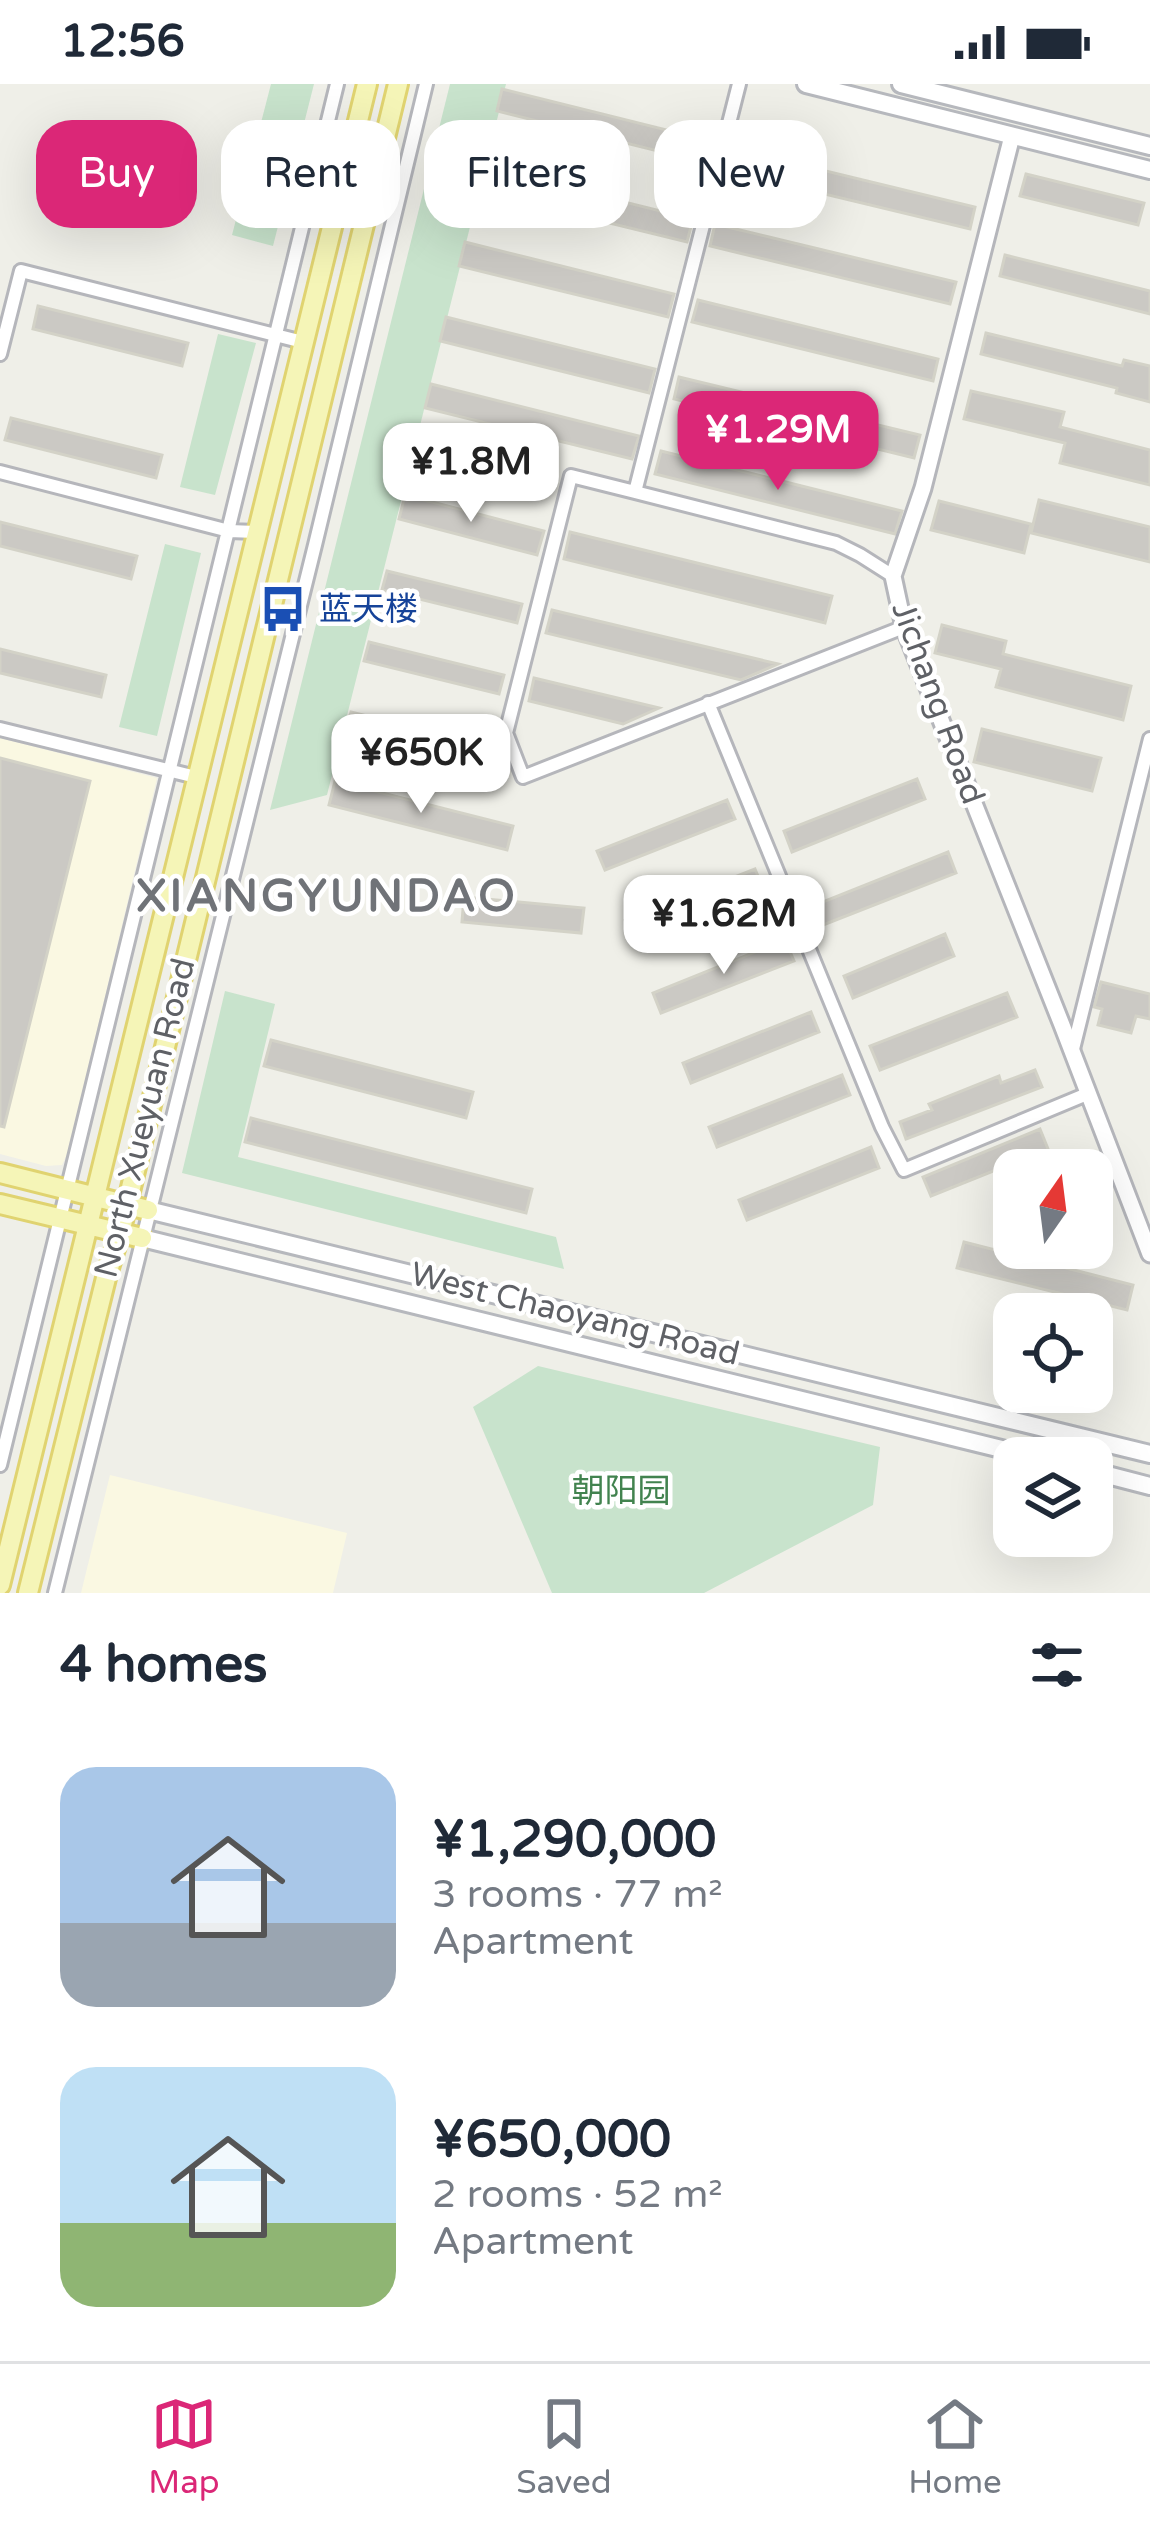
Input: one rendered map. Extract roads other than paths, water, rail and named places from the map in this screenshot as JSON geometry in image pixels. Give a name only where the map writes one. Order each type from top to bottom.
[{"type":"main road","name":"North Xueyuan Road","points":[[0,1585],[367,84]]},
{"type":"main road","name":"North Xueyuan Road","points":[[28,1593],[120,1233],[398,84]]},
{"type":"main road","points":[[806,84],[1150,170]]},
{"type":"main road","points":[[883,103],[888,84]]},
{"type":"main road","points":[[901,84],[1150,146]]},
{"type":"main road","points":[[256,532],[287,541]]},
{"type":"main road","name":"West Chaoyang Road","points":[[0,1173],[1150,1454]]},
{"type":"main road","name":"West Chaoyang Road","points":[[0,1204],[993,1447]]},
{"type":"main road","points":[[1113,1476],[1150,1486]]},
{"type":"street","points":[[0,1465],[3,1437],[337,84]]},
{"type":"street","points":[[55,1593],[426,84]]},
{"type":"street","points":[[634,492],[739,84]]},
{"type":"street","name":"Jichang Road","points":[[1012,136],[922,488],[893,576],[904,627],[1150,1254]]},
{"type":"street","points":[[0,354],[21,271],[303,342]]},
{"type":"street","points":[[0,472],[229,530],[256,532]]},
{"type":"street","points":[[893,576],[836,543],[572,476],[507,739],[524,777],[904,627]]},
{"type":"street","points":[[287,541],[315,545]]},
{"type":"street","points":[[708,703],[882,1127],[904,1170],[1087,1094]]},
{"type":"street","points":[[0,729],[196,777]]},
{"type":"street","points":[[1072,1053],[1150,740]]},
{"type":"street","points":[[3,1437],[33,1447]]},
{"type":"place","name":"蓝天楼","points":[[283,609]]},
{"type":"district","name":"XIANGYUNDAO","points":[[327,897]]},
{"type":"park label","name":"朝阳园","points":[[621,1491]]}]
